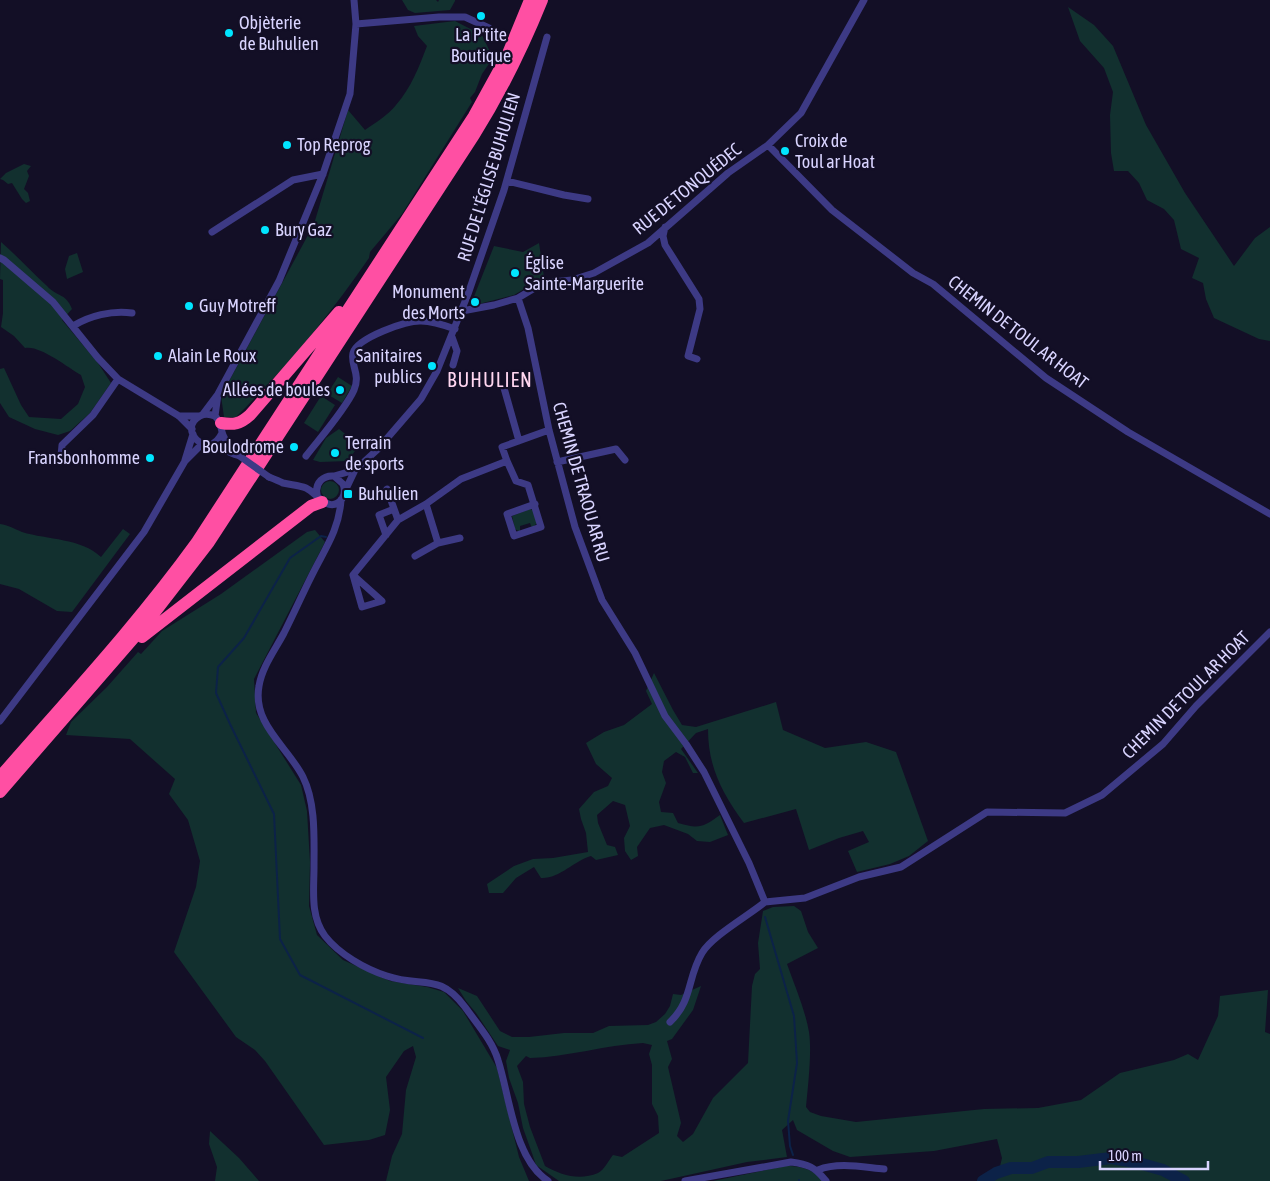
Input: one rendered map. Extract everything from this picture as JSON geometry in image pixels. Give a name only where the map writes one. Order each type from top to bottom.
[{"type":"highway","points":[[0,777],[170,578],[234,486],[474,116],[507,56],[530,0]]},
{"type":"highway","points":[[0,792],[165,601],[209,542],[469,144],[516,62],[542,0]]},
{"type":"highway","points":[[220,424],[243,422],[370,276]]},
{"type":"highway","points":[[122,652],[310,506],[322,500]]},
{"type":"street","points":[[0,721],[144,532],[185,461],[193,424],[218,394],[279,281],[323,174],[350,94],[356,24],[354,0]]},
{"type":"street","name":"RUE DE TONQUÉDEC","points":[[462,311],[518,298],[543,283],[572,280],[594,274],[648,243],[728,173],[768,145],[801,113],[864,0]]},
{"type":"street","points":[[356,24],[439,17],[465,17],[488,28]]},
{"type":"street","name":"RUE DE L'ÉGLISE BUHULIEN","points":[[344,492],[355,470],[377,450],[421,399],[437,371],[462,311],[507,181],[547,37]]},
{"type":"street","name":"CHEMIN DE TOUL AR HOAT","points":[[768,145],[832,210],[912,273],[933,284],[1046,378],[1128,432],[1270,514]]},
{"type":"street","points":[[212,232],[293,180],[323,174]]},
{"type":"street","points":[[507,181],[588,199]]},
{"type":"street","points":[[666,227],[662,236],[665,245],[698,299],[700,309],[688,356],[697,359]]},
{"type":"street","points":[[0,258],[53,302],[98,358],[118,379],[179,416],[192,431],[198,442],[218,446],[238,456]]},
{"type":"street","name":"CHEMIN DE TRAOU AR RU","points":[[518,298],[528,328],[549,430],[575,527],[602,600],[635,653],[665,716],[704,772],[746,856],[765,902]]},
{"type":"street","points":[[73,326],[84,318],[121,311],[132,313]]},
{"type":"street","points":[[306,456],[354,390],[357,377],[352,356],[356,348],[371,337],[410,321],[429,321],[455,329]]},
{"type":"street","points":[[452,337],[457,351],[453,365]]},
{"type":"street","points":[[61,456],[62,444],[93,415],[118,379]]},
{"type":"street","points":[[504,388],[519,441]]},
{"type":"street","points":[[185,461],[204,444],[216,442],[220,424],[218,394]]},
{"type":"street","points":[[179,416],[201,415],[220,424],[227,443],[238,456],[269,477],[283,483],[300,486],[322,500],[334,510],[337,522]]},
{"type":"street","points":[[535,504],[507,514],[514,536],[541,527],[535,504],[528,485],[516,480],[502,447],[549,430]]},
{"type":"street","points":[[558,462],[616,449],[624,460]]},
{"type":"street","points":[[353,575],[398,520],[426,504],[461,479],[507,461]]},
{"type":"street","name":"RUE DE L'ÉGLISE BUHULIEN","points":[[334,476],[355,470]]},
{"type":"street","points":[[300,486],[325,477],[334,476],[341,480],[344,492],[332,538],[269,658],[258,686],[259,705],[263,718],[303,776],[310,796],[314,830],[313,904],[319,926],[328,939],[353,960],[387,976],[429,982],[444,987],[456,995],[485,1034],[498,1058],[517,1130],[527,1159],[542,1177],[548,1181]]},
{"type":"street","points":[[321,479],[317,486],[322,500]]},
{"type":"street","points":[[387,489],[398,520]]},
{"type":"street","points":[[322,500],[337,503],[341,500]]},
{"type":"street","points":[[426,504],[438,543]]},
{"type":"street","points":[[386,535],[378,515],[394,509]]},
{"type":"street","points":[[415,556],[438,543],[460,538]]},
{"type":"street","points":[[353,575],[360,581],[382,601],[362,608],[353,575]]},
{"type":"street","name":"CHEMIN DE TOUL AR HOAT","points":[[765,902],[806,898],[858,877],[901,867],[987,812],[1065,813],[1102,795],[1163,744],[1196,706],[1270,632]]},
{"type":"street","points":[[670,1022],[679,1014],[685,1004],[696,965],[707,946],[765,902]]},
{"type":"street","points":[[685,1181],[790,1162],[808,1165],[818,1170],[826,1181]]},
{"type":"street","points":[[818,1170],[828,1166],[884,1169]]},
{"type":"green space","points":[[402,0],[455,1],[450,10],[415,13],[408,10]]},
{"type":"green space","points":[[1068,7],[1094,25],[1113,46],[1146,125],[1185,193],[1234,266],[1255,238],[1270,227],[1270,341],[1259,339],[1214,318],[1206,299],[1203,283],[1192,278],[1199,258],[1181,249],[1174,220],[1164,209],[1147,200],[1139,183],[1128,171],[1114,171],[1111,153],[1110,115],[1113,92],[1104,68],[1080,41]]},
{"type":"green space","points":[[455,21],[482,35],[493,58],[482,74],[475,92],[470,98],[472,102],[402,214],[370,252],[369,258],[323,321],[272,380],[236,417],[224,417],[221,396],[314,224],[348,110],[365,130],[385,115],[406,92],[427,46],[418,36],[414,26]]},
{"type":"green space","points":[[24,164],[31,166],[27,171],[29,176],[24,189],[28,193],[30,201],[26,203],[12,183],[8,184],[0,179],[6,173]]},
{"type":"green space","points":[[1,242],[51,289],[67,300],[72,309],[62,320],[98,363],[111,383],[90,413],[70,431],[58,435],[35,429],[9,417],[0,403],[0,369],[4,368],[21,405],[29,417],[61,419],[78,404],[85,387],[81,375],[46,353],[25,348],[14,336],[1,327],[3,280],[0,279]]},
{"type":"green space","points":[[539,243],[544,277],[514,295],[479,304],[473,299],[494,246],[523,252]]},
{"type":"green space","points":[[77,253],[83,272],[67,279],[65,269],[69,256]]},
{"type":"green space","name":"Allées de boules","points":[[338,377],[352,386],[342,403],[327,394]]},
{"type":"green space","points":[[321,396],[335,405],[318,432],[304,423]]},
{"type":"green space","name":"Terrain de sports","points":[[339,429],[359,445],[348,461],[320,462],[313,460],[326,438]]},
{"type":"green space","points":[[330,481],[336,484],[339,490],[336,496],[330,499],[324,496],[321,490],[324,484]]},
{"type":"green space","points":[[530,509],[533,510],[537,523],[532,528],[530,523],[520,526],[520,532],[515,529],[512,516]]},
{"type":"green space","points":[[0,524],[32,535],[64,540],[84,546],[101,557],[123,529],[130,534],[72,612],[57,611],[19,589],[0,584]]},
{"type":"green space","points":[[315,530],[325,542],[254,679],[256,713],[301,785],[307,811],[310,862],[309,906],[317,935],[343,960],[390,981],[427,987],[444,992],[463,1011],[497,1068],[519,1157],[529,1181],[386,1181],[392,1156],[402,1134],[406,1090],[416,1057],[413,1046],[404,1051],[386,1077],[390,1110],[385,1135],[369,1140],[324,1145],[265,1061],[255,1050],[236,1037],[174,952],[196,887],[200,861],[188,820],[169,794],[175,779],[130,739],[66,735],[71,722],[107,687],[138,652],[141,654],[162,631],[221,594],[307,532]]},
{"type":"green space","points":[[654,673],[682,725],[696,727],[776,702],[783,730],[825,748],[866,742],[896,752],[928,841],[909,856],[890,864],[857,872],[848,851],[869,842],[863,831],[809,850],[796,809],[744,823],[729,801],[718,779],[711,756],[708,729],[696,733],[681,749],[698,773],[693,773],[685,757],[676,752],[664,761],[662,772],[666,783],[659,802],[661,812],[673,813],[678,823],[685,825],[696,827],[704,825],[720,815],[728,835],[710,842],[697,841],[688,834],[664,825],[650,828],[637,847],[638,856],[631,860],[625,851],[624,838],[630,826],[625,805],[613,801],[597,815],[598,823],[607,845],[615,847],[618,855],[596,860],[591,856],[548,878],[541,878],[534,867],[516,878],[503,893],[489,893],[487,884],[514,866],[533,859],[553,858],[588,852],[586,833],[579,809],[594,792],[608,786],[612,778],[596,764],[586,743],[604,732],[624,725],[652,704],[646,691]]},
{"type":"green space","points":[[794,906],[801,911],[808,932],[818,948],[787,964],[809,1032],[810,1059],[806,1107],[810,1112],[821,1116],[856,1122],[984,1109],[1038,1108],[1081,1100],[1120,1073],[1174,1060],[1188,1054],[1198,1060],[1218,1016],[1220,996],[1268,990],[1265,1032],[1270,1034],[1270,1181],[989,1181],[997,1179],[1002,1158],[997,1139],[934,1151],[850,1157],[833,1151],[797,1130],[793,1120],[782,1130],[787,1157],[747,1162],[661,1181],[559,1181],[536,1165],[509,1078],[506,1061],[510,1050],[498,1046],[458,988],[477,996],[500,1031],[512,1037],[529,1037],[564,1033],[593,1033],[609,1026],[648,1025],[656,1022],[665,1014],[670,1006],[673,994],[681,995],[701,986],[693,1010],[672,1039],[667,1041],[672,1059],[668,1067],[681,1123],[677,1136],[683,1142],[693,1134],[713,1098],[748,1063],[752,986],[755,974],[760,969],[758,943],[763,911],[773,907]],"holes":[[[643,1043],[652,1045],[649,1054],[652,1065],[652,1104],[658,1116],[659,1133],[622,1157],[613,1155],[598,1173],[577,1177],[557,1172],[545,1166],[530,1127],[524,1104],[523,1082],[517,1066],[526,1056],[530,1058],[558,1056],[629,1044]]]},
{"type":"green space","points":[[210,1131],[239,1158],[259,1181],[215,1181],[217,1167],[209,1144]]},
{"type":"green space","points":[[785,1166],[806,1169],[815,1173],[823,1181],[713,1181]]},
{"type":"waterway","points":[[326,537],[321,536],[290,558],[244,638],[218,667],[216,693],[274,814],[280,939],[300,975],[423,1038]]},
{"type":"waterway","points":[[765,917],[794,1016],[797,1063],[788,1121],[790,1146],[793,1155]]},
{"type":"waterway","points":[[983,1181],[996,1173],[1011,1168],[1032,1168],[1048,1162],[1078,1162],[1111,1158],[1163,1170],[1184,1181]]},
{"type":"place","name":"La P'tite Boutique","points":[[481,16]]},
{"type":"place","name":"Objèterie de Buhulien","points":[[229,33]]},
{"type":"place","name":"Top Reprog","points":[[287,145]]},
{"type":"place","name":"Croix de Toul ar Hoat","points":[[785,151]]},
{"type":"place","name":"Bury Gaz","points":[[265,230]]},
{"type":"place","name":"Église Sainte-Marguerite","points":[[515,273]]},
{"type":"place","name":"Monument des Morts","points":[[475,302]]},
{"type":"place","name":"Guy Motreff","points":[[189,306]]},
{"type":"place","name":"Alain Le Roux","points":[[158,356]]},
{"type":"place","name":"Sanitaires publics","points":[[432,366]]},
{"type":"place","name":"Allées de boules","points":[[340,390]]},
{"type":"place","name":"Boulodrome","points":[[294,447]]},
{"type":"place","name":"Terrain de sports","points":[[335,453]]},
{"type":"place","name":"Fransbonhomme","points":[[150,458]]},
{"type":"place","name":"Buhulien","points":[[348,494]]},
{"type":"district","name":"BUHULIEN","points":[[490,380]]}]
